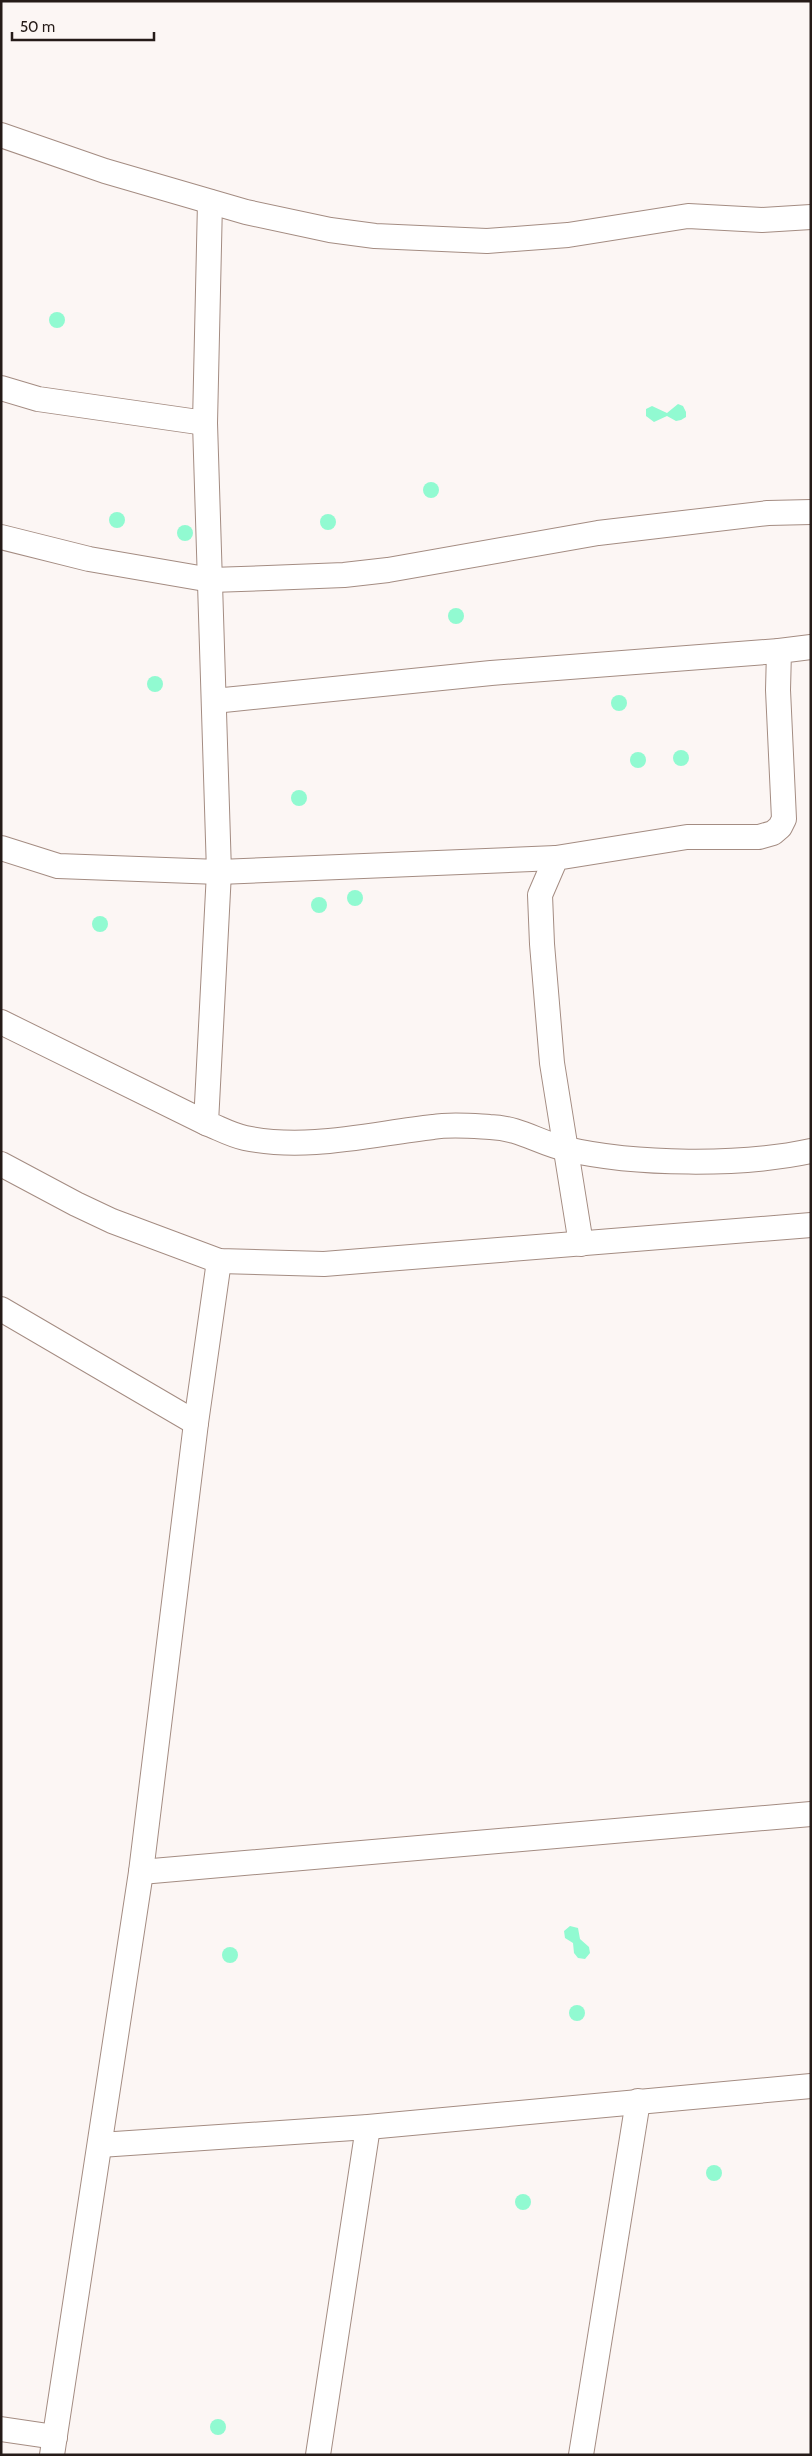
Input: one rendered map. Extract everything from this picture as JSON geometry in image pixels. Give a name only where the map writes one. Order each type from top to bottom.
[{"type":"street","points":[[1,135],[105,171],[246,212],[330,230],[375,236],[487,241],[568,235],[688,216],[762,220],[811,217]]},
{"type":"street","points":[[206,1123],[219,872],[205,423],[210,202]]},
{"type":"street","points":[[1,388],[38,399],[205,423]]},
{"type":"street","points":[[1,538],[89,559],[211,580],[344,576],[598,533],[768,513],[811,512]]},
{"type":"street","points":[[214,701],[491,673],[811,647]]},
{"type":"street","points":[[1,848],[58,866],[219,872],[556,858],[687,837],[759,837],[773,833],[780,827],[784,819],[778,690],[779,650]]},
{"type":"street","points":[[556,858],[540,895],[552,1063],[564,1149],[581,1244]]},
{"type":"street","points":[[1,1022],[232,1135],[269,1142],[338,1140],[436,1126],[492,1127],[515,1130],[564,1149],[619,1158],[703,1162],[791,1155],[811,1151]]},
{"type":"street","points":[[1,1164],[112,1221],[219,1261],[324,1264],[811,1225]]},
{"type":"street","points":[[1,2429],[54,2446],[141,1872],[196,1423],[219,1261]]},
{"type":"street","points":[[1,1309],[196,1423]]},
{"type":"street","points":[[141,1872],[811,1814]]},
{"type":"street","points":[[100,2145],[368,2126],[811,2086]]},
{"type":"street","points":[[582,2455],[638,2101]]},
{"type":"street","points":[[318,2455],[368,2126]]},
{"type":"building","points":[[57,312],[63,314],[65,320],[63,326],[57,328],[51,326],[49,320],[51,314]]},
{"type":"building","points":[[678,404],[683,406],[686,412],[686,417],[681,420],[676,421],[667,416],[654,422],[646,416],[646,409],[652,406],[667,413]]},
{"type":"building","points":[[428,482],[434,482],[439,487],[437,496],[428,498],[423,493],[423,487]]},
{"type":"building","points":[[117,512],[123,514],[125,520],[123,526],[117,528],[111,526],[109,520],[111,514]]},
{"type":"building","points":[[328,514],[334,516],[336,522],[334,528],[328,530],[322,528],[320,522],[322,516]]},
{"type":"building","points":[[185,525],[191,527],[193,533],[191,539],[185,541],[179,539],[177,533],[179,527]]},
{"type":"building","points":[[456,608],[462,610],[464,616],[462,622],[456,624],[450,622],[448,616],[450,610]]},
{"type":"building","points":[[155,676],[161,678],[163,684],[161,690],[155,692],[149,690],[147,684],[149,678]]},
{"type":"building","points":[[619,695],[625,697],[627,703],[625,709],[619,711],[613,709],[611,703],[613,697]]},
{"type":"building","points":[[681,750],[687,752],[689,758],[687,764],[681,766],[675,764],[673,758],[675,752]]},
{"type":"building","points":[[638,752],[644,754],[646,760],[644,766],[638,768],[632,766],[630,760],[632,754]]},
{"type":"building","points":[[299,790],[305,792],[307,798],[305,804],[299,806],[293,804],[291,798],[293,792]]},
{"type":"building","points":[[352,890],[358,890],[363,895],[361,904],[352,906],[347,901],[347,895]]},
{"type":"building","points":[[319,897],[325,899],[327,905],[325,911],[319,913],[313,911],[311,905],[313,899]]},
{"type":"building","points":[[100,916],[106,918],[108,924],[106,930],[100,932],[94,930],[92,924],[94,918]]},
{"type":"building","points":[[570,1926],[578,1928],[580,1939],[589,1947],[590,1953],[585,1959],[578,1958],[574,1953],[573,1943],[565,1938],[564,1931]]},
{"type":"building","points":[[230,1947],[236,1949],[238,1955],[236,1961],[230,1963],[224,1961],[222,1955],[224,1949]]},
{"type":"building","points":[[577,2005],[583,2007],[585,2013],[583,2019],[577,2021],[571,2019],[569,2013],[571,2007]]},
{"type":"building","points":[[714,2165],[720,2167],[722,2173],[720,2179],[714,2181],[708,2179],[706,2173],[708,2167]]},
{"type":"building","points":[[523,2194],[529,2196],[531,2202],[529,2208],[523,2210],[517,2208],[515,2202],[517,2196]]},
{"type":"building","points":[[218,2419],[224,2421],[226,2427],[224,2433],[218,2435],[212,2433],[210,2427],[212,2421]]}]
